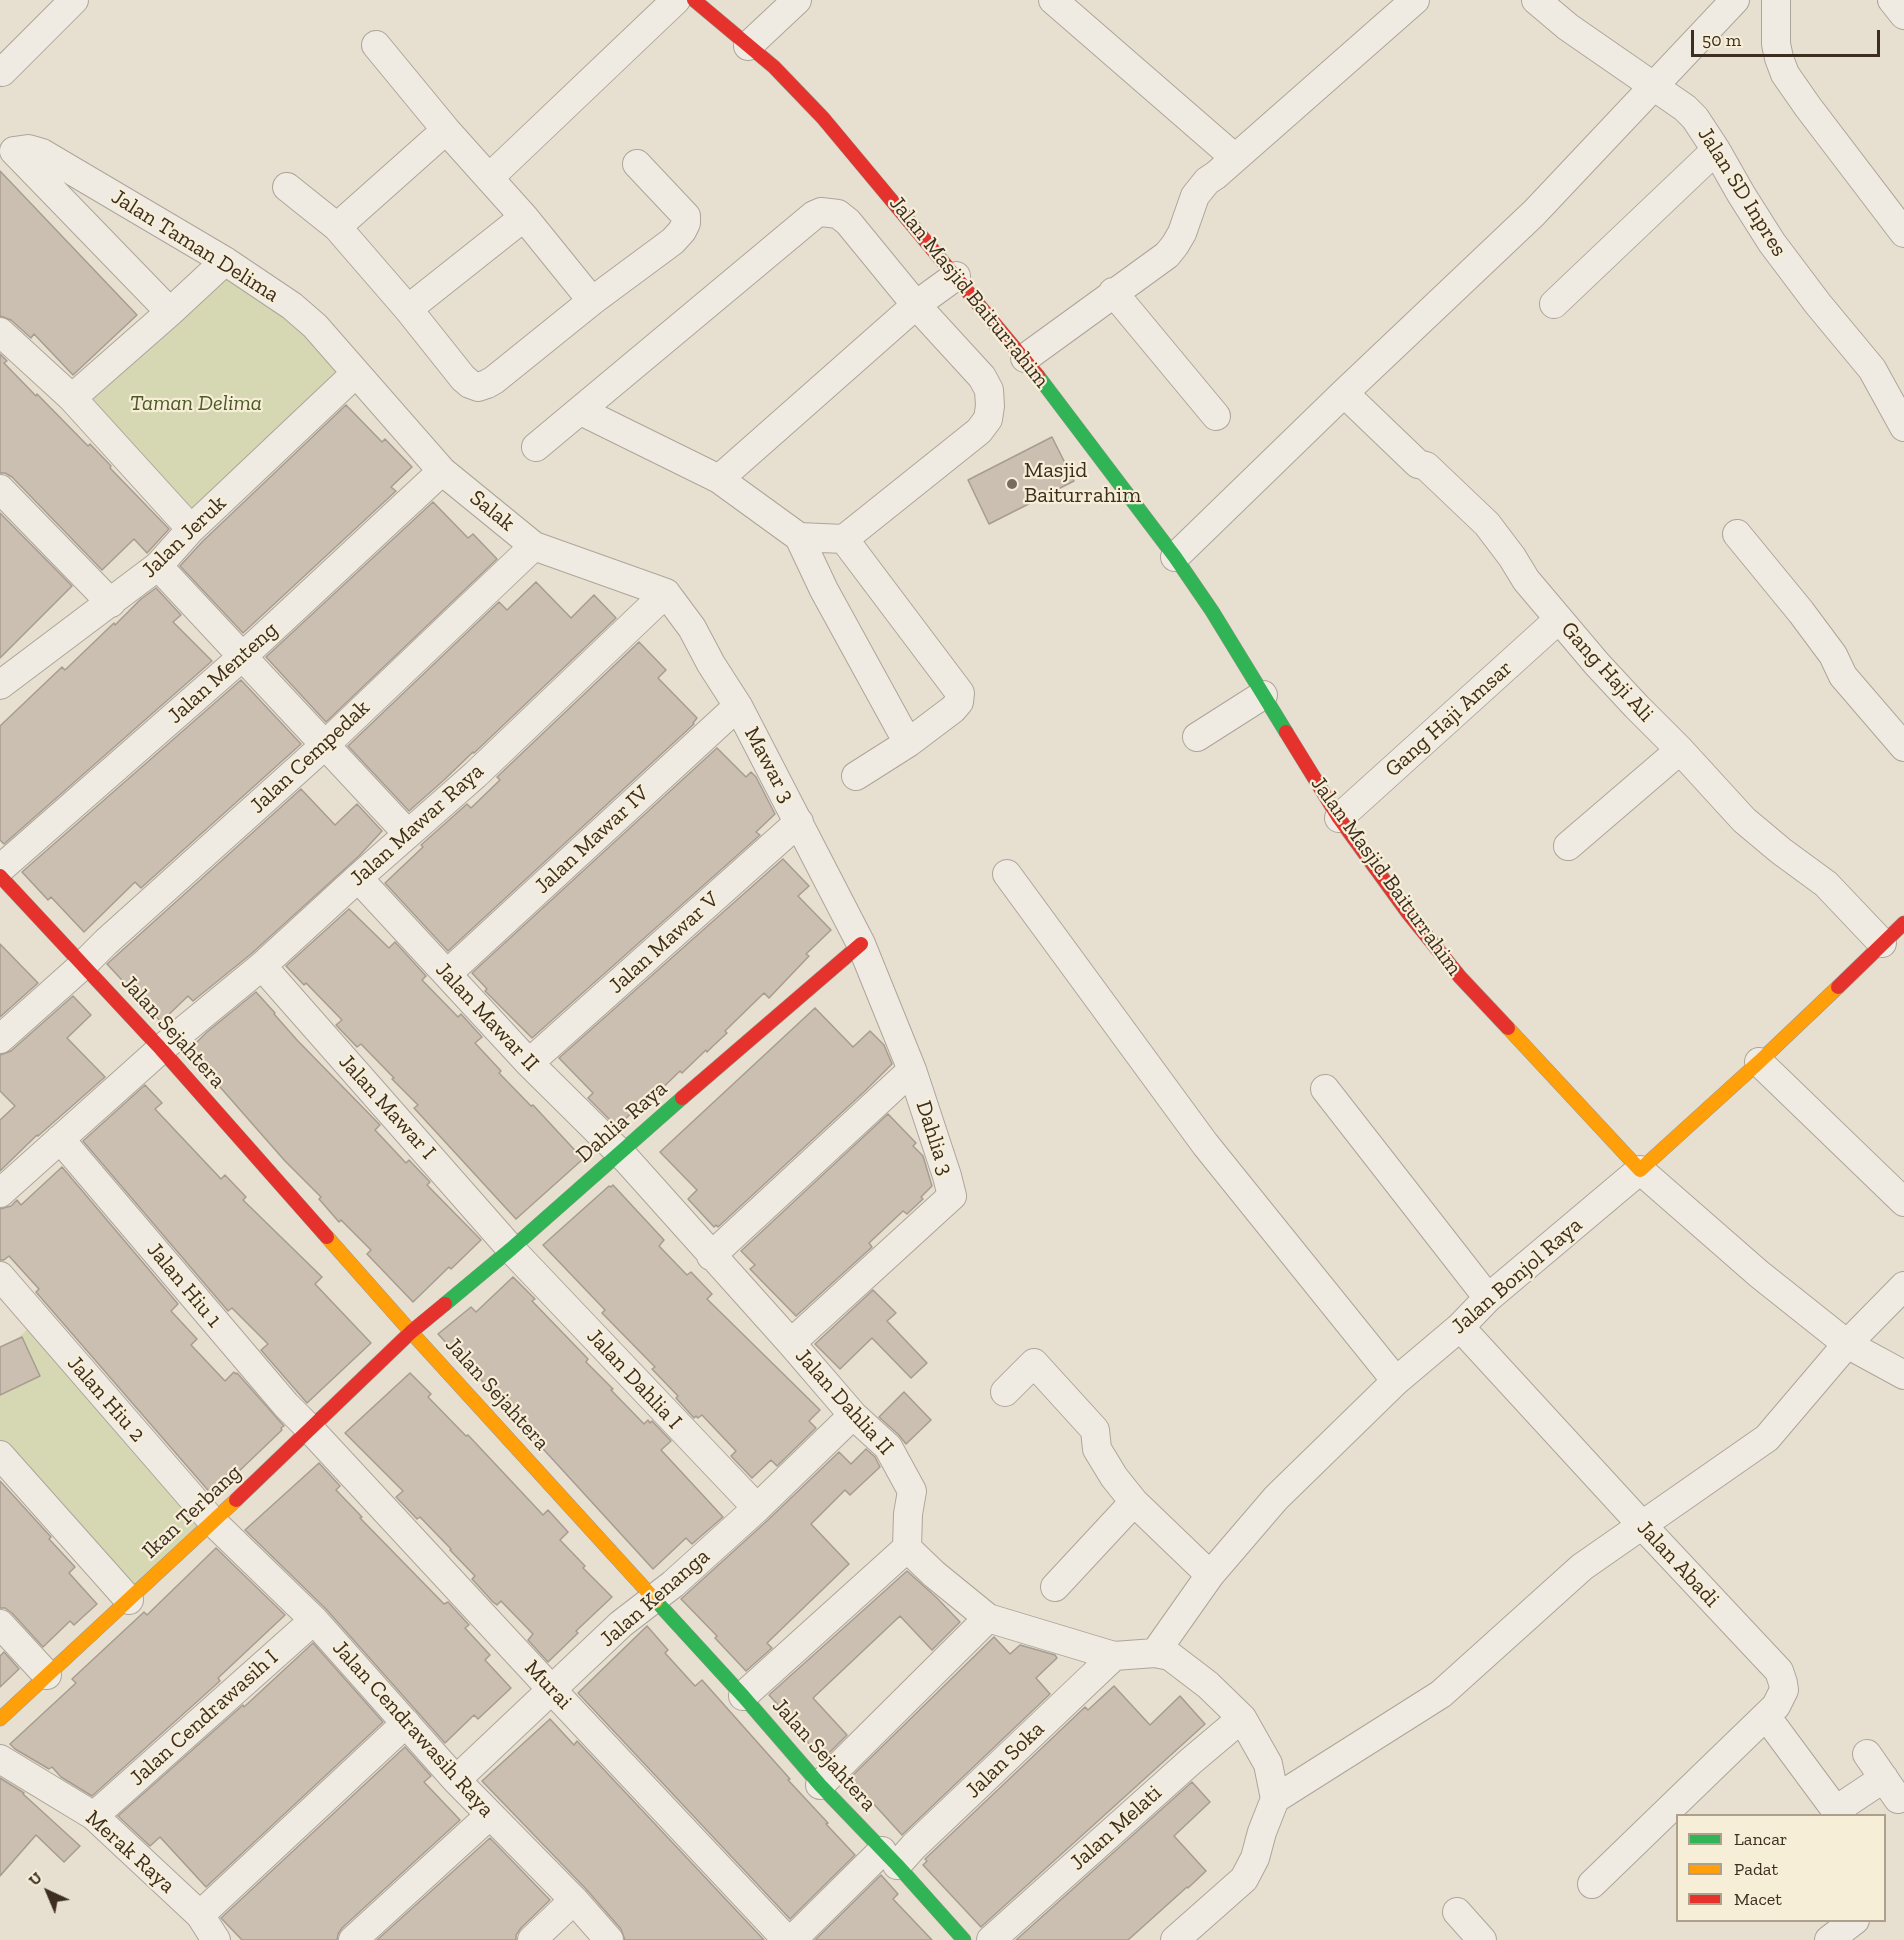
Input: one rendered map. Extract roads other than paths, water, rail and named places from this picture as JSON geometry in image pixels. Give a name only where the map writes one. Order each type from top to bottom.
[{"type":"street","points":[[2,72],[74,0]]},
{"type":"street","points":[[489,178],[676,0]]},
{"type":"street","name":"Jalan Masjid Baiturrahim","points":[[694,0],[774,67],[824,118],[1025,358],[1175,557],[1207,616],[1263,695],[1339,819],[1408,913],[1460,977],[1640,1170]]},
{"type":"street","points":[[748,46],[797,0]]},
{"type":"street","points":[[1053,0],[1235,158]]},
{"type":"street","points":[[1025,358],[1172,250],[1199,190],[1415,0]]},
{"type":"street","name":"Jalan SD Inpres","points":[[1536,0],[1568,27],[1685,108],[1695,118],[1779,253],[1872,369],[1904,427]]},
{"type":"street","points":[[1175,557],[1534,213],[1734,0]]},
{"type":"street","points":[[1776,0],[1776,44],[1785,74],[1904,233]]},
{"type":"street","points":[[1892,0],[1904,15]]},
{"type":"street","points":[[376,45],[446,130],[524,217],[592,301]]},
{"type":"street","points":[[337,227],[446,130]]},
{"type":"street","name":"Jalan Taman Delima","points":[[7,157],[28,149],[42,153],[225,261],[292,306],[315,326],[356,374]]},
{"type":"street","points":[[1554,303],[1716,150]]},
{"type":"street","points":[[7,157],[170,312]]},
{"type":"street","points":[[287,187],[337,227],[408,309],[463,378],[478,387],[494,380],[592,301],[673,241],[686,223],[686,216],[637,165]]},
{"type":"street","points":[[536,447],[818,213],[835,213],[844,218],[916,305],[987,383],[990,396],[988,419],[979,431],[844,538],[799,537]]},
{"type":"street","points":[[408,309],[524,217]]},
{"type":"street","points":[[72,398],[225,261]]},
{"type":"street","points":[[719,479],[916,305],[956,276]]},
{"type":"street","points":[[1113,292],[1216,416]]},
{"type":"street","points":[[0,332],[72,398],[191,530]]},
{"type":"street","name":"Salak","points":[[356,374],[442,471],[534,546],[666,592]]},
{"type":"street","name":"Jalan Jeruk","points":[[0,686],[158,566],[191,530],[356,374]]},
{"type":"street","name":"Gang Haji Ali","points":[[1344,393],[1418,464],[1426,466],[1487,524],[1512,556],[1526,580],[1559,619],[1637,707],[1744,820],[1826,884],[1882,943]]},
{"type":"street","points":[[580,411],[719,479],[799,537],[824,590],[908,742]]},
{"type":"street","name":"Jalan Menteng","points":[[0,869],[242,657],[442,471]]},
{"type":"street","points":[[0,489],[111,603]]},
{"type":"street","points":[[1737,534],[1801,612],[1833,655],[1843,676],[1904,747]]},
{"type":"street","points":[[844,538],[960,693],[959,702],[953,709],[855,777]]},
{"type":"street","name":"Jalan Cempedak","points":[[0,1039],[325,745],[534,546]]},
{"type":"street","points":[[158,566],[408,834]]},
{"type":"street","name":"Mawar 3","points":[[666,592],[692,628],[711,664],[738,706],[861,944]]},
{"type":"street","name":"Jalan Mawar Raya","points":[[0,1193],[161,1049],[262,966],[357,878],[475,775],[666,592]]},
{"type":"street","name":"Gang Haji Amsar","points":[[1339,819],[1559,619]]},
{"type":"street","points":[[1197,736],[1263,695]]},
{"type":"street","name":"Jalan Mawar IV","points":[[447,974],[738,706]]},
{"type":"street","points":[[1568,846],[1680,750]]},
{"type":"street","name":"Jalan Mawar V","points":[[529,1063],[798,822]]},
{"type":"street","points":[[1007,874],[1205,1144],[1396,1381]]},
{"type":"street","name":"Jalan Sejahtera","points":[[0,876],[161,1049],[411,1332],[654,1597],[820,1785],[964,1940]]},
{"type":"street","name":"Jalan Mawar II","points":[[357,878],[529,1063],[618,1153]]},
{"type":"street","name":"Jalan Bonjol Raya","points":[[1155,1653],[1210,1575],[1276,1498],[1396,1381],[1460,1327],[1488,1298],[1640,1170],[1759,1062],[1904,922]]},
{"type":"street","name":"Dahlia 3","points":[[791,1343],[952,1196],[912,1070],[861,944]]},
{"type":"street","name":"Dahlia Raya","points":[[411,1332],[512,1249],[618,1153],[861,944]]},
{"type":"street","name":"Jalan Mawar I","points":[[262,966],[512,1249]]},
{"type":"street","points":[[1759,1062],[1904,1202]]},
{"type":"street","points":[[711,1256],[912,1070]]},
{"type":"street","points":[[1324,1089],[1488,1298]]},
{"type":"street","name":"Jalan Hiu 1","points":[[60,1139],[286,1406],[310,1429]]},
{"type":"street","name":"Jalan Dahlia II","points":[[618,1153],[635,1169],[853,1415],[888,1447],[912,1491],[908,1514],[907,1548]]},
{"type":"street","points":[[1640,1170],[1759,1274],[1847,1344],[1904,1376]]},
{"type":"street","name":"Jalan Dahlia I","points":[[512,1249],[757,1508]]},
{"type":"street","name":"Jalan Hiu 2","points":[[0,1276],[213,1522]]},
{"type":"street","points":[[1275,1798],[1441,1694],[1582,1567],[1767,1438],[1847,1344],[1904,1286]]},
{"type":"street","name":"Jalan Abadi","points":[[1460,1327],[1779,1671],[1784,1690],[1776,1706],[1592,1884]]},
{"type":"street","name":"Ikan Terbang","points":[[0,1719],[213,1522],[411,1332]]},
{"type":"street","points":[[1005,1392],[1034,1363],[1095,1430],[1097,1449],[1114,1477],[1134,1502],[1210,1575]]},
{"type":"street","name":"Jalan Kenanga","points":[[456,1780],[621,1624],[673,1584],[757,1508],[853,1415]]},
{"type":"street","name":"Murai","points":[[310,1429],[787,1940]]},
{"type":"street","points":[[0,1455],[129,1600]]},
{"type":"street","points":[[1056,1587],[1134,1502]]},
{"type":"street","name":"Jalan Cendrawasih Raya","points":[[213,1522],[314,1620],[456,1780],[574,1900],[609,1940]]},
{"type":"street","points":[[743,1696],[907,1548],[988,1618],[1114,1656],[1155,1653],[1170,1656],[1208,1685],[1242,1718],[1268,1764],[1275,1798],[1255,1858],[1244,1879],[1175,1940]]},
{"type":"street","points":[[820,1785],[988,1618]]},
{"type":"street","name":"Jalan Cendrawasih I","points":[[94,1816],[314,1620]]},
{"type":"street","points":[[0,1624],[47,1675]]},
{"type":"street","name":"Jalan Soka","points":[[792,1940],[890,1858],[914,1846],[1114,1656]]},
{"type":"street","points":[[1766,1716],[1838,1813],[1891,1788],[1867,1754]]},
{"type":"street","name":"Jalan Melati","points":[[991,1940],[1242,1718]]},
{"type":"street","points":[[200,1915],[406,1723]]},
{"type":"street","name":"Merak Raya","points":[[0,1759],[94,1816],[200,1915],[216,1940]]},
{"type":"street","points":[[353,1940],[490,1815]]},
{"type":"street","points":[[532,1940],[574,1900]]},
{"type":"street","points":[[1457,1912],[1477,1938]]},
{"type":"street","points":[[1830,1940],[1852,1922]]},
{"type":"place","name":"Masjid Baiturrahim","points":[[1012,484]]},
{"type":"park label","name":"Taman Delima","points":[[196,404]]}]
